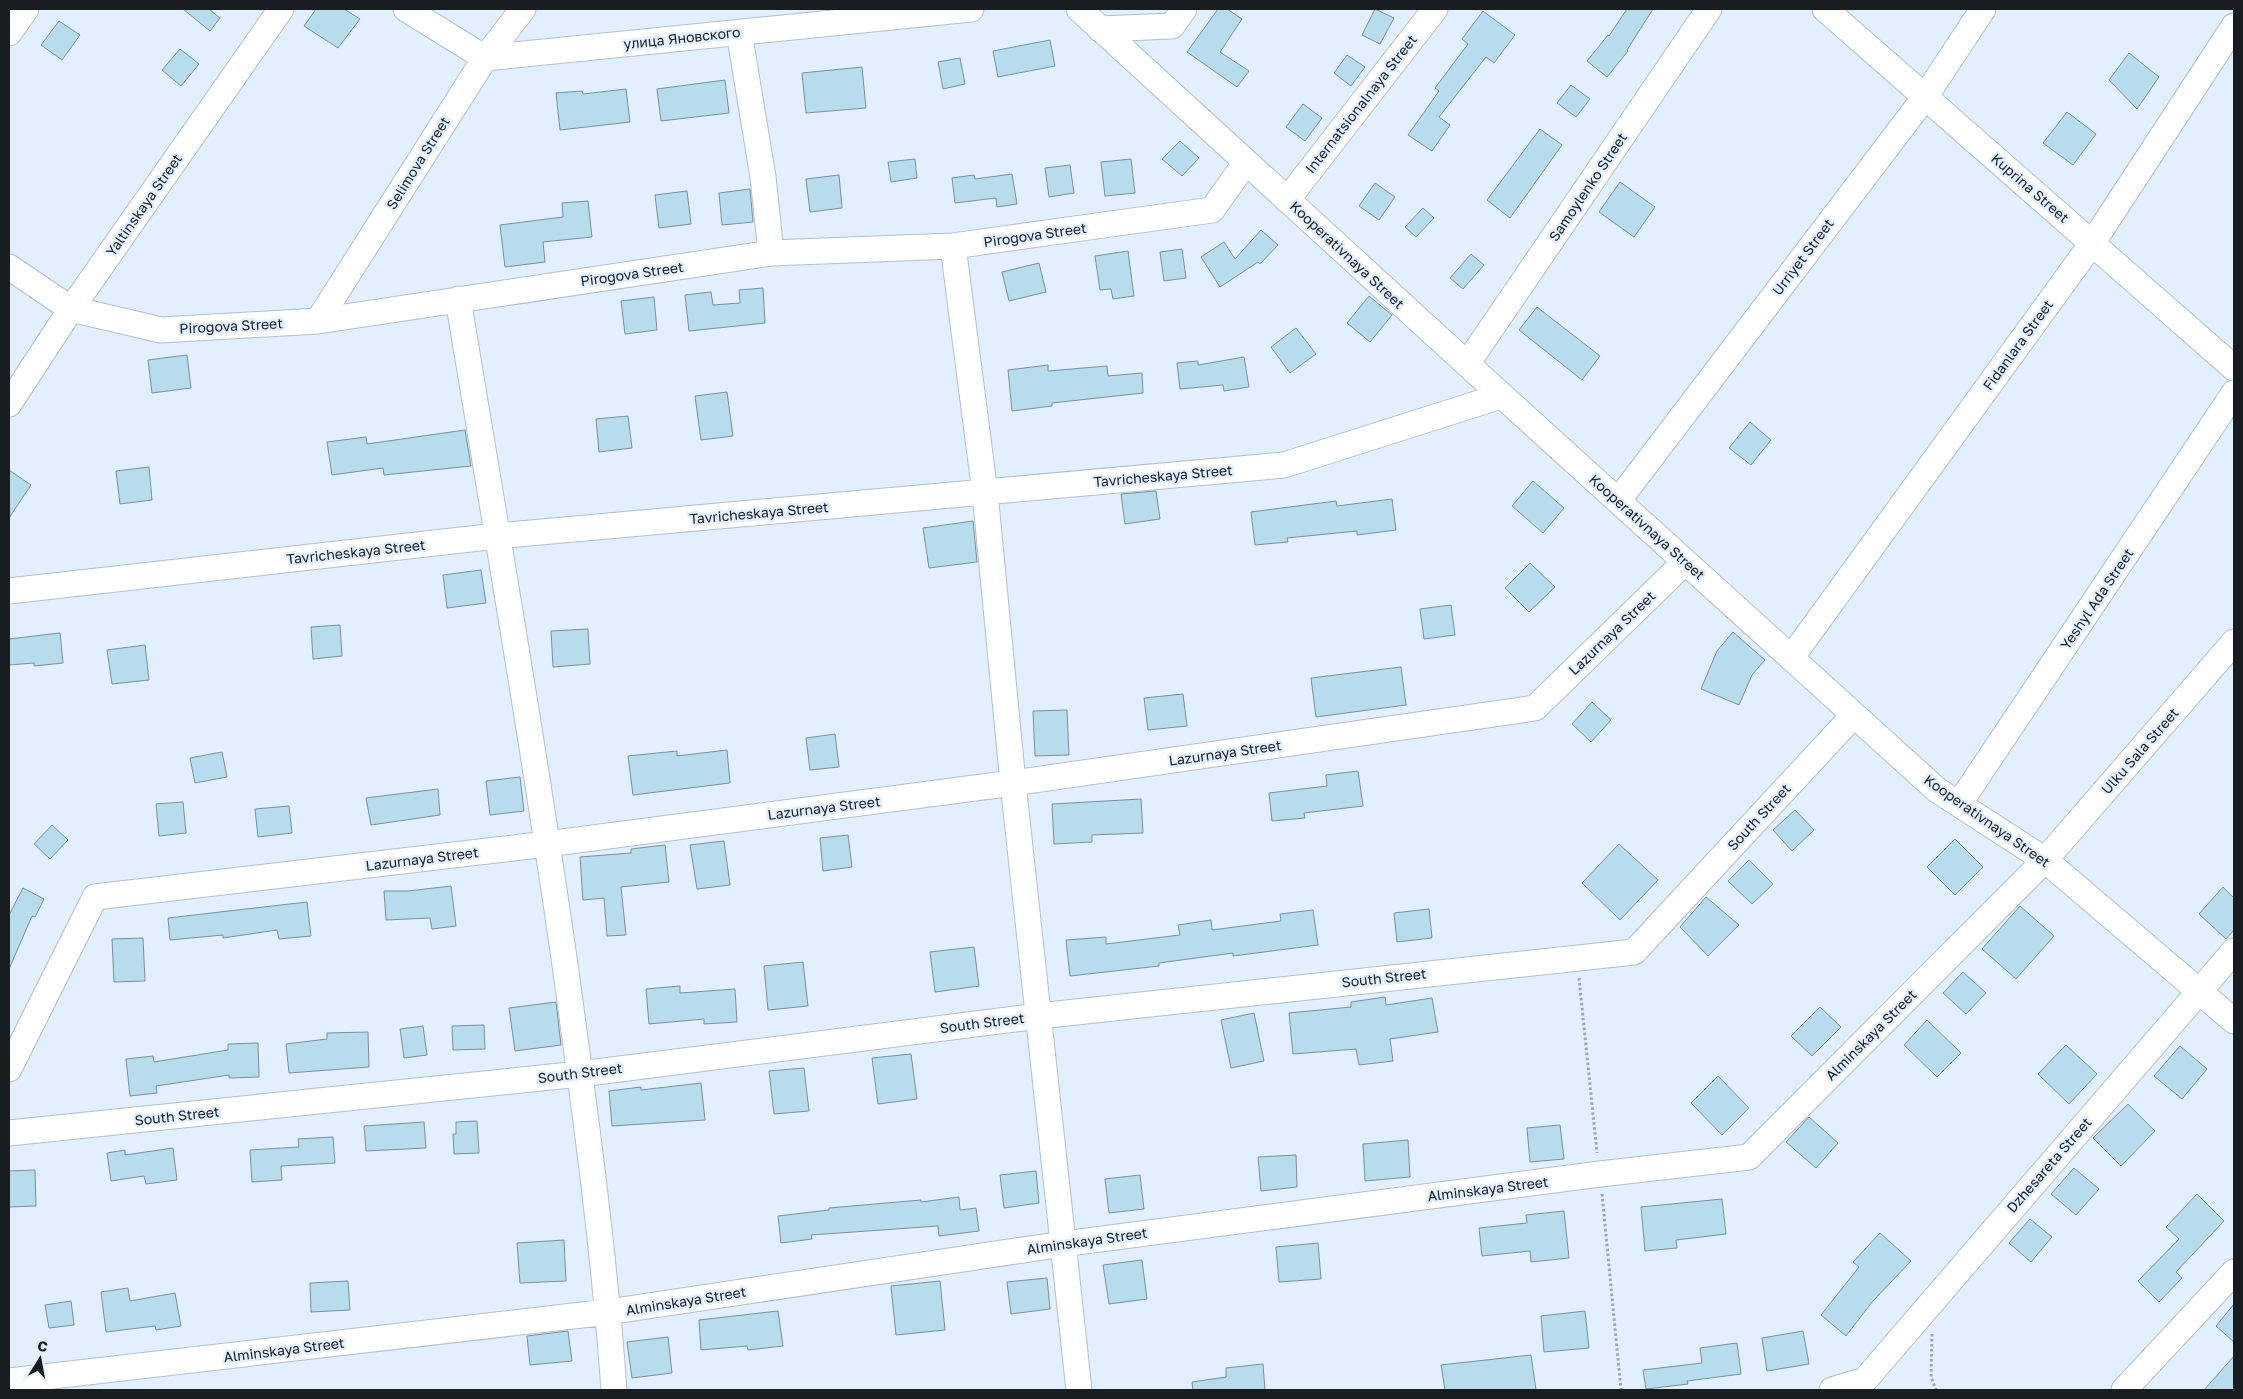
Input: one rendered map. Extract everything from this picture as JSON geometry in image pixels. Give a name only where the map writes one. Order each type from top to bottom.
[{"type":"street","points":[[9,33],[26,9]]},
{"type":"street","name":"Yaltinskaya Street","points":[[9,404],[71,309],[282,9]]},
{"type":"street","points":[[406,9],[484,58]]},
{"type":"street","name":"Selimova Street","points":[[318,321],[484,58],[524,9]]},
{"type":"street","name":"улица Яновского","points":[[484,58],[971,9]]},
{"type":"street","name":"Kooperativnaya Street","points":[[1079,9],[1501,396],[1936,790],[2045,860],[2199,990],[2234,1022]]},
{"type":"street","points":[[1100,28],[1172,26],[1184,9]]},
{"type":"street","name":"Internatsionalnaya Street","points":[[1287,200],[1435,9]]},
{"type":"street","name":"Samoylenko Street","points":[[1467,364],[1709,9]]},
{"type":"street","name":"Kuprina Street","points":[[1825,9],[2093,242],[2234,368]]},
{"type":"street","name":"Urriyet Street","points":[[1618,501],[1926,97],[1983,9]]},
{"type":"street","name":"Fidanlara Street","points":[[1791,658],[2093,242],[2234,26]]},
{"type":"street","points":[[739,32],[763,177],[771,253]]},
{"type":"street","name":"Pirogova Street","points":[[9,267],[71,309],[161,330],[318,321],[771,253],[953,246],[1212,210],[1246,162]]},
{"type":"street","points":[[953,246],[985,493],[1013,783],[1079,1390]]},
{"type":"street","points":[[458,299],[547,844],[580,1074],[608,1312],[614,1390]]},
{"type":"street","name":"Yeshyl Ada Street","points":[[1959,804],[2234,393]]},
{"type":"street","name":"Tavricheskaya Street","points":[[9,591],[498,536],[1284,465],[1501,396]]},
{"type":"street","name":"Lazurnaya Street","points":[[9,1069],[95,897],[547,844],[1013,783],[1535,708],[1685,562]]},
{"type":"street","name":"Ulku Sala Street","points":[[2045,860],[2234,642]]},
{"type":"street","name":"South Street","points":[[9,1133],[580,1074],[1039,1016],[1634,952],[1854,715]]},
{"type":"street","name":"Alminskaya Street","points":[[9,1381],[608,1312],[1063,1244],[1600,1174],[1749,1157],[2045,860]]},
{"type":"street","name":"Dzhesareta Street","points":[[1832,1390],[1865,1380],[2234,951]]},
{"type":"street","points":[[2124,1390],[2234,1272]]},
{"type":"path","points":[[1932,1301],[1932,1377],[1936,1390]]},
{"type":"building","points":[[183,9],[209,9],[220,18],[210,31]]},
{"type":"building","points":[[316,9],[344,9],[360,19],[338,48],[304,26]]},
{"type":"building","points":[[1218,9],[1227,9],[1242,19],[1220,52],[1249,71],[1237,87],[1187,52]]},
{"type":"building","points":[[1375,9],[1394,18],[1380,44],[1362,35]]},
{"type":"building","points":[[1627,9],[1653,9],[1628,51],[1607,77],[1587,61],[1609,36]]},
{"type":"building","points":[[1483,11],[1515,35],[1494,63],[1486,57],[1439,117],[1450,125],[1432,151],[1408,135],[1439,91],[1435,88],[1468,44],[1462,39]]},
{"type":"building","points":[[59,21],[80,35],[62,60],[41,45]]},
{"type":"building","points":[[1050,40],[1055,66],[998,77],[993,51]]},
{"type":"building","points":[[180,49],[199,64],[181,86],[162,70]]},
{"type":"building","points":[[2129,53],[2159,77],[2137,109],[2109,80]]},
{"type":"building","points":[[1347,55],[1365,67],[1351,86],[1334,73]]},
{"type":"building","points":[[960,58],[965,84],[943,89],[938,62]]},
{"type":"building","points":[[862,67],[866,108],[806,113],[802,73]]},
{"type":"building","points":[[725,80],[729,113],[661,121],[657,89]]},
{"type":"building","points":[[1571,85],[1590,99],[1576,117],[1557,103]]},
{"type":"building","points":[[626,89],[630,122],[560,130],[556,93],[582,91],[583,94]]},
{"type":"building","points":[[1303,104],[1322,118],[1305,141],[1286,127]]},
{"type":"building","points":[[2067,112],[2096,134],[2073,165],[2043,143]]},
{"type":"building","points":[[1540,129],[1562,145],[1510,218],[1487,200]]},
{"type":"building","points":[[1180,141],[1199,158],[1182,176],[1162,159]]},
{"type":"building","points":[[915,159],[917,178],[891,182],[888,162]]},
{"type":"building","points":[[1131,159],[1135,193],[1105,196],[1101,162]]},
{"type":"building","points":[[1070,165],[1074,193],[1049,197],[1045,168]]},
{"type":"building","points":[[1012,174],[1017,204],[997,207],[996,198],[955,203],[952,178],[974,175],[975,179]]},
{"type":"building","points":[[839,175],[842,208],[810,212],[806,179]]},
{"type":"building","points":[[1620,182],[1655,207],[1634,237],[1599,212]]},
{"type":"building","points":[[1375,183],[1395,197],[1379,220],[1359,206]]},
{"type":"building","points":[[750,189],[753,222],[722,225],[719,193]]},
{"type":"building","points":[[687,191],[691,224],[659,228],[655,195]]},
{"type":"building","points":[[588,201],[592,237],[543,242],[545,262],[505,267],[500,225],[563,217],[562,203]]},
{"type":"building","points":[[1423,208],[1434,218],[1416,237],[1405,227]]},
{"type":"building","points":[[1261,230],[1278,245],[1260,264],[1258,262],[1220,287],[1201,257],[1224,242],[1235,259]]},
{"type":"building","points":[[1182,249],[1186,278],[1164,281],[1160,252]]},
{"type":"building","points":[[1128,251],[1134,296],[1113,299],[1111,289],[1100,290],[1095,256]]},
{"type":"building","points":[[1471,254],[1484,265],[1463,289],[1450,278]]},
{"type":"building","points":[[1039,263],[1046,292],[1009,301],[1002,272]]},
{"type":"building","points":[[763,288],[765,323],[689,331],[685,295],[711,292],[713,305],[740,303],[739,290]]},
{"type":"building","points":[[1369,296],[1392,315],[1370,342],[1347,323]]},
{"type":"building","points":[[654,297],[657,330],[625,334],[621,301]]},
{"type":"building","points":[[1537,307],[1600,356],[1582,380],[1519,330]]},
{"type":"building","points":[[1296,328],[1316,354],[1290,373],[1271,347]]},
{"type":"building","points":[[187,355],[191,388],[152,393],[148,360]]},
{"type":"building","points":[[1244,357],[1249,387],[1224,391],[1223,385],[1180,389],[1177,363],[1198,361],[1198,365]]},
{"type":"building","points":[[1048,365],[1048,371],[1107,366],[1108,376],[1142,373],[1143,393],[1052,403],[1052,406],[1012,411],[1008,370]]},
{"type":"building","points":[[727,392],[733,436],[701,440],[695,396]]},
{"type":"building","points":[[628,416],[632,448],[599,452],[596,419]]},
{"type":"building","points":[[1750,422],[1771,440],[1751,465],[1729,448]]},
{"type":"building","points":[[465,430],[471,466],[384,475],[383,468],[332,475],[327,442],[366,437],[367,444]]},
{"type":"building","points":[[149,467],[152,500],[120,504],[116,471]]},
{"type":"building","points":[[9,470],[31,485],[9,518]]},
{"type":"building","points":[[1533,481],[1564,508],[1543,533],[1512,506]]},
{"type":"building","points":[[1156,491],[1160,519],[1125,524],[1121,494]]},
{"type":"building","points":[[1392,499],[1396,530],[1357,535],[1357,531],[1287,538],[1288,542],[1255,545],[1251,512],[1336,501],[1337,506]]},
{"type":"building","points":[[973,521],[977,562],[929,568],[923,528]]},
{"type":"building","points":[[1530,563],[1555,587],[1529,612],[1505,588]]},
{"type":"building","points":[[481,570],[486,603],[447,608],[443,575]]},
{"type":"building","points":[[1451,605],[1455,635],[1424,639],[1420,609]]},
{"type":"building","points":[[340,625],[342,656],[313,659],[311,627]]},
{"type":"building","points":[[588,629],[590,664],[553,667],[551,631]]},
{"type":"building","points":[[1733,632],[1765,660],[1752,675],[1739,705],[1701,689],[1717,651]]},
{"type":"building","points":[[60,633],[63,663],[34,666],[34,663],[9,665],[9,639]]},
{"type":"building","points":[[145,645],[149,680],[112,684],[107,650]]},
{"type":"building","points":[[1401,667],[1406,705],[1316,717],[1311,678]]},
{"type":"building","points":[[1183,694],[1187,726],[1148,730],[1144,698]]},
{"type":"building","points":[[1592,702],[1611,720],[1591,742],[1572,724]]},
{"type":"building","points":[[1067,710],[1069,755],[1035,756],[1033,711]]},
{"type":"building","points":[[835,734],[839,767],[810,770],[806,738]]},
{"type":"building","points":[[727,750],[730,783],[633,795],[628,756],[677,751],[677,756]]},
{"type":"building","points":[[222,752],[227,777],[195,783],[190,758]]},
{"type":"building","points":[[1358,771],[1363,806],[1304,813],[1305,818],[1272,821],[1269,793],[1327,786],[1326,775]]},
{"type":"building","points":[[520,777],[524,811],[490,815],[486,781]]},
{"type":"building","points":[[438,789],[440,815],[371,825],[366,798]]},
{"type":"building","points":[[1141,799],[1143,833],[1092,835],[1092,842],[1054,844],[1052,804]]},
{"type":"building","points":[[183,802],[186,833],[159,836],[156,804]]},
{"type":"building","points":[[289,806],[292,833],[258,837],[255,809]]},
{"type":"building","points":[[1795,810],[1814,830],[1792,851],[1773,830]]},
{"type":"building","points":[[52,825],[68,840],[50,859],[34,844]]},
{"type":"building","points":[[848,835],[852,867],[823,871],[820,838]]},
{"type":"building","points":[[1955,839],[1983,867],[1955,895],[1927,867]]},
{"type":"building","points":[[724,841],[730,885],[697,889],[690,845]]},
{"type":"building","points":[[1619,844],[1658,880],[1620,920],[1582,883]]},
{"type":"building","points":[[665,845],[669,882],[621,887],[626,935],[607,936],[604,898],[583,900],[580,857],[631,853],[631,849]]},
{"type":"building","points":[[1749,860],[1773,884],[1752,904],[1728,881]]},
{"type":"building","points":[[451,886],[456,926],[432,929],[430,918],[386,920],[384,891],[408,891]]},
{"type":"building","points":[[2223,887],[2234,898],[2234,930],[2226,939],[2199,914]]},
{"type":"building","points":[[23,888],[44,899],[35,917],[32,916],[9,969],[9,915]]},
{"type":"building","points":[[1706,897],[1739,925],[1708,956],[1680,927]]},
{"type":"building","points":[[307,902],[311,936],[279,939],[277,930],[223,938],[223,935],[170,940],[168,918]]},
{"type":"building","points":[[2020,906],[2054,936],[2016,979],[1982,949]]},
{"type":"building","points":[[1429,909],[1432,938],[1397,942],[1394,913]]},
{"type":"building","points":[[1313,910],[1318,945],[1233,956],[1233,953],[1159,963],[1159,966],[1070,976],[1066,940],[1106,937],[1106,944],[1180,935],[1178,925],[1211,920],[1212,930],[1281,921],[1280,914]]},
{"type":"building","points":[[143,938],[145,981],[114,982],[112,939]]},
{"type":"building","points":[[974,947],[979,986],[935,992],[930,952]]},
{"type":"building","points":[[803,962],[808,1006],[768,1010],[764,966]]},
{"type":"building","points":[[1963,972],[1986,993],[1966,1014],[1943,993]]},
{"type":"building","points":[[680,986],[680,993],[735,989],[737,1022],[704,1024],[704,1019],[649,1024],[646,989]]},
{"type":"building","points":[[1385,997],[1386,1005],[1432,998],[1438,1032],[1390,1039],[1393,1061],[1359,1065],[1356,1049],[1293,1054],[1289,1013],[1351,1007],[1351,1002]]},
{"type":"building","points":[[556,1002],[561,1045],[515,1051],[509,1008]]},
{"type":"building","points":[[1820,1007],[1841,1027],[1812,1056],[1791,1036]]},
{"type":"building","points":[[1254,1013],[1264,1061],[1231,1068],[1221,1020]]},
{"type":"building","points":[[1927,1020],[1961,1053],[1937,1077],[1904,1045]]},
{"type":"building","points":[[484,1025],[485,1049],[453,1050],[452,1026]]},
{"type":"building","points":[[423,1026],[427,1055],[404,1058],[400,1029]]},
{"type":"building","points":[[368,1032],[369,1067],[289,1073],[286,1044],[327,1039],[327,1033]]},
{"type":"building","points":[[258,1043],[259,1077],[229,1078],[229,1075],[156,1086],[157,1093],[130,1096],[126,1059],[153,1056],[154,1062],[228,1050],[228,1044]]},
{"type":"building","points":[[2066,1045],[2097,1074],[2069,1104],[2038,1074]]},
{"type":"building","points":[[2180,1046],[2207,1069],[2182,1099],[2154,1076]]},
{"type":"building","points":[[911,1054],[917,1099],[878,1104],[872,1058]]},
{"type":"building","points":[[804,1068],[809,1111],[774,1114],[769,1071]]},
{"type":"building","points":[[1718,1076],[1749,1108],[1722,1135],[1691,1103]]},
{"type":"building","points":[[701,1083],[705,1120],[612,1126],[609,1091],[641,1087],[641,1090]]},
{"type":"building","points":[[2128,1104],[2155,1131],[2121,1166],[2093,1138]]},
{"type":"building","points":[[1809,1117],[1838,1143],[1816,1168],[1786,1142]]},
{"type":"building","points":[[477,1121],[479,1153],[454,1154],[453,1134],[456,1134],[456,1122]]},
{"type":"building","points":[[424,1122],[426,1148],[366,1151],[364,1126]]},
{"type":"building","points":[[1560,1125],[1564,1159],[1530,1162],[1527,1128]]},
{"type":"building","points":[[333,1137],[335,1163],[281,1166],[282,1180],[252,1182],[250,1150],[299,1147],[298,1139]]},
{"type":"building","points":[[1408,1140],[1410,1177],[1365,1181],[1363,1144]]},
{"type":"building","points":[[173,1148],[177,1180],[146,1184],[144,1176],[111,1181],[107,1153],[125,1150],[125,1155]]},
{"type":"building","points":[[1296,1155],[1297,1187],[1261,1191],[1258,1157]]},
{"type":"building","points":[[2074,1168],[2099,1189],[2076,1215],[2051,1194]]},
{"type":"building","points":[[35,1170],[36,1206],[9,1207],[9,1171]]},
{"type":"building","points":[[1036,1171],[1039,1203],[1004,1208],[1000,1175]]},
{"type":"building","points":[[1140,1175],[1144,1209],[1109,1213],[1105,1179]]},
{"type":"building","points":[[2197,1194],[2224,1221],[2176,1272],[2182,1278],[2159,1302],[2138,1281],[2179,1239],[2166,1227]]},
{"type":"building","points":[[959,1197],[960,1210],[976,1208],[979,1231],[939,1236],[938,1226],[811,1235],[812,1239],[781,1243],[778,1216],[829,1210],[829,1208],[921,1200],[921,1202]]},
{"type":"building","points":[[1722,1199],[1726,1234],[1676,1240],[1677,1248],[1645,1251],[1641,1207]]},
{"type":"building","points":[[1564,1211],[1569,1258],[1531,1262],[1530,1251],[1482,1256],[1479,1228],[1527,1223],[1526,1215]]},
{"type":"building","points":[[2030,1219],[2052,1237],[2031,1262],[2009,1243]]},
{"type":"building","points":[[1880,1233],[1911,1261],[1872,1302],[1846,1336],[1821,1315],[1859,1267],[1853,1262]]},
{"type":"building","points":[[564,1240],[566,1281],[520,1283],[517,1243]]},
{"type":"building","points":[[1318,1243],[1321,1279],[1279,1282],[1276,1247]]},
{"type":"building","points":[[1142,1260],[1147,1299],[1109,1304],[1103,1265]]},
{"type":"building","points":[[1047,1278],[1050,1309],[1011,1314],[1007,1282]]},
{"type":"building","points":[[348,1281],[350,1310],[311,1312],[310,1283]]},
{"type":"building","points":[[940,1281],[945,1330],[896,1335],[891,1286]]},
{"type":"building","points":[[128,1288],[130,1301],[175,1293],[181,1326],[156,1330],[155,1326],[106,1332],[101,1292]]},
{"type":"building","points":[[71,1301],[74,1325],[49,1328],[45,1305]]},
{"type":"building","points":[[2234,1304],[2234,1342],[2216,1326]]},
{"type":"building","points":[[778,1311],[783,1346],[748,1350],[747,1346],[701,1350],[699,1320]]},
{"type":"building","points":[[1585,1311],[1589,1348],[1544,1352],[1541,1316]]},
{"type":"building","points":[[568,1331],[572,1361],[530,1365],[527,1336]]},
{"type":"building","points":[[1803,1331],[1809,1364],[1767,1371],[1762,1338]]},
{"type":"building","points":[[668,1337],[672,1373],[632,1378],[627,1342]]},
{"type":"building","points":[[1737,1343],[1741,1374],[1687,1381],[1688,1384],[1646,1389],[1643,1370],[1702,1363],[1700,1348]]},
{"type":"building","points":[[1531,1355],[1536,1390],[1445,1390],[1441,1365]]},
{"type":"building","points":[[2234,1356],[2234,1390],[2204,1390]]},
{"type":"building","points":[[1263,1364],[1265,1390],[1193,1390],[1192,1382],[1226,1377],[1226,1368]]}]
